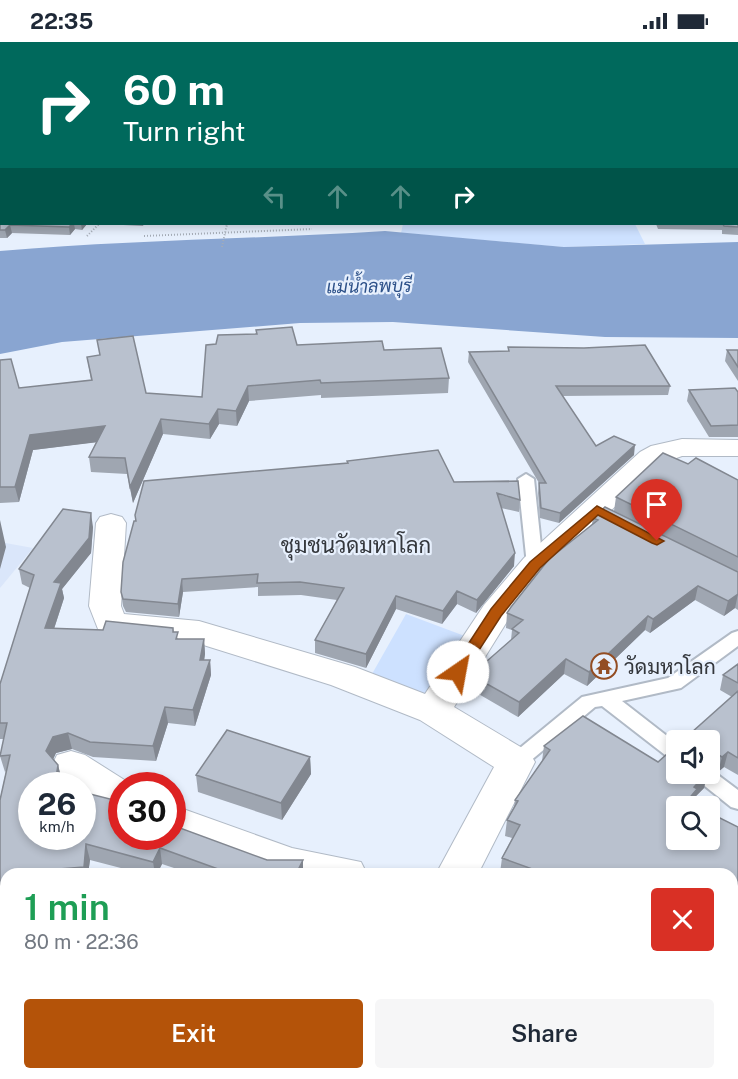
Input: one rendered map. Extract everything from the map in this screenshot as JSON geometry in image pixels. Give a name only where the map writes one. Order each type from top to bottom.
[{"type":"street","points":[[433,711],[496,613],[535,565],[602,512],[651,458],[662,450],[677,446],[738,448]]},
{"type":"street","points":[[111,523],[105,606],[110,621],[123,627],[199,632],[343,676],[433,711],[516,762],[461,868]]},
{"type":"street","points":[[71,765],[108,789]]},
{"type":"street","points":[[186,826],[290,866],[304,868]]},
{"type":"lane","points":[[526,479],[535,565]]},
{"type":"lane","points":[[516,762],[590,702],[674,683],[738,637]]},
{"type":"lane","points":[[606,699],[666,745]]},
{"type":"lane","points":[[717,784],[738,801]]},
{"type":"path","points":[[87,236],[98,225]]},
{"type":"path","points":[[222,247],[227,225]]},
{"type":"path","points":[[144,236],[312,230]]},
{"type":"shaded area","points":[[403,225],[636,225],[645,244],[564,247],[401,233]]},
{"type":"shaded area","points":[[0,542],[33,548],[0,588]]},
{"type":"shaded area","points":[[406,614],[470,638],[432,699],[372,674]]},
{"type":"water","name":"แม่น้ำลพบุรี","points":[[385,231],[564,247],[738,242],[738,338],[605,337],[393,322],[300,323],[62,342],[0,354],[0,251],[96,244]]},
{"type":"building","points":[[0,225],[10,225],[5,230],[0,230]]},
{"type":"building","points":[[10,225],[71,225],[69,227]]},
{"type":"building","points":[[292,327],[297,345],[382,341],[384,350],[441,348],[449,378],[321,383],[320,380],[248,386],[236,411],[218,409],[209,424],[161,419],[130,487],[125,458],[89,457],[105,426],[30,435],[15,487],[0,487],[0,360],[11,359],[19,388],[92,380],[87,357],[100,355],[97,340],[133,336],[146,393],[202,397],[206,345],[216,344],[218,335],[257,334],[256,330]]},
{"type":"building","points":[[645,345],[670,386],[556,386],[596,446],[614,436],[635,445],[560,513],[541,508],[539,483],[546,483],[469,352],[509,351],[508,347],[584,348]]},
{"type":"building","points":[[727,350],[738,350],[738,367]]},
{"type":"building","points":[[735,388],[738,392],[738,425],[711,426],[689,390]]},
{"type":"building","points":[[438,450],[454,482],[518,481],[520,500],[497,493],[515,553],[477,600],[457,591],[443,611],[396,596],[366,654],[315,640],[344,588],[300,582],[257,583],[258,574],[182,579],[178,604],[123,599],[121,592],[123,562],[134,521],[136,521],[135,515],[144,481],[348,463],[347,461]]},
{"type":"building","points":[[663,453],[688,464],[696,458],[738,480],[738,557],[616,497]]},
{"type":"building","points":[[605,507],[738,572],[738,594],[728,601],[698,586],[653,619],[648,616],[589,672],[566,659],[519,702],[471,675],[519,633],[512,629],[523,620],[507,613],[549,559],[598,520],[593,518]]},
{"type":"building","points":[[63,509],[91,513],[89,538],[54,582],[61,583],[45,628],[103,630],[106,621],[173,628],[173,632],[178,632],[176,639],[204,639],[200,660],[210,660],[193,710],[165,707],[153,746],[90,742],[68,733],[53,737],[46,751],[58,765],[57,772],[18,772],[18,850],[85,850],[84,867],[72,868],[0,868],[0,800],[10,755],[0,756],[7,723],[0,723],[0,684],[34,575],[19,569]]},
{"type":"building","points":[[738,664],[738,683],[723,675]]},
{"type":"building","points":[[738,691],[738,758],[728,752],[722,757],[720,756],[720,730],[694,730]]},
{"type":"building","points":[[583,716],[658,762],[666,755],[666,784],[697,784],[694,787],[697,789],[691,796],[666,796],[666,850],[720,850],[720,818],[738,827],[738,868],[530,868],[502,858],[520,825],[507,820],[518,801],[515,800],[550,750],[544,746]]},
{"type":"building","points":[[227,730],[310,757],[281,803],[196,775]]},
{"type":"building","points":[[96,796],[108,798],[108,850],[96,847]]},
{"type":"building","points":[[186,830],[267,860],[303,860],[299,868],[215,868],[166,850],[186,850]]},
{"type":"building","points":[[108,850],[159,850],[153,862]]},
{"type":"place","name":"วัดมหาโลก","points":[[604,666]]},
{"type":"district","name":"ชุมชนวัดมหาโลก","points":[[356,545]]},
{"type":"route","points":[[458,672],[496,613],[535,565],[597,510],[657,541]]}]
